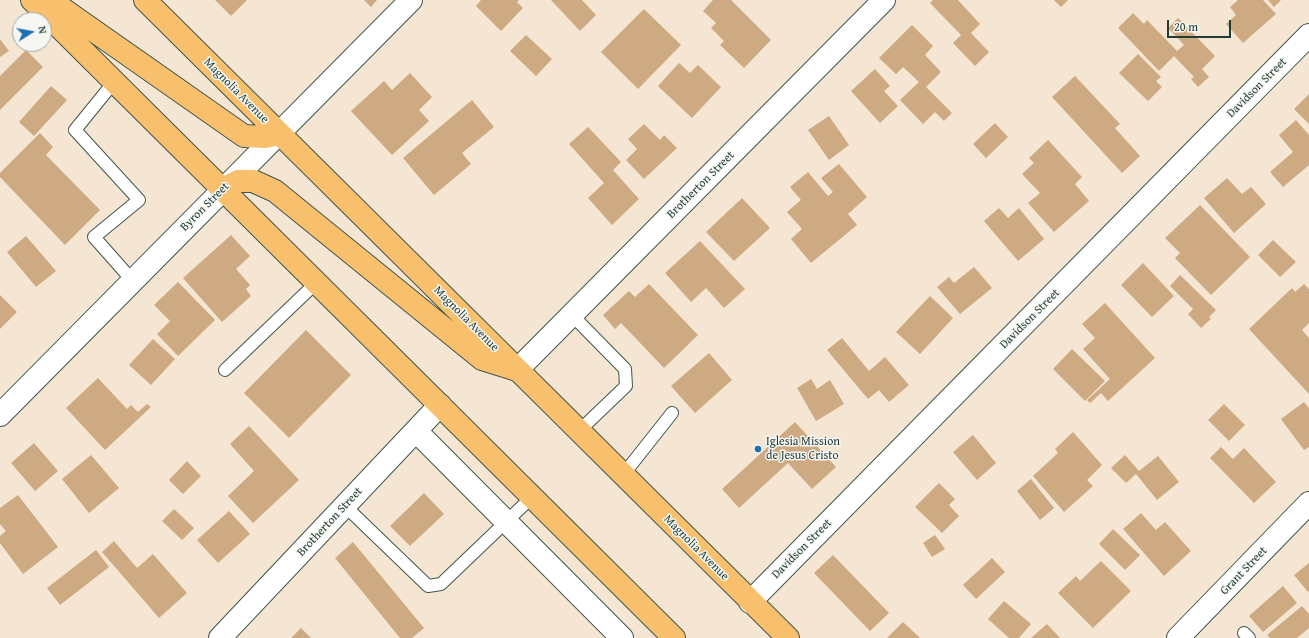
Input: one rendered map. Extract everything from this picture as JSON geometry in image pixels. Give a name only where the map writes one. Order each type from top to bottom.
[{"type":"main road","points":[[32,0],[674,638]]},
{"type":"main road","points":[[50,0],[244,136],[265,137],[279,134]]},
{"type":"main road","name":"Magnolia Avenue","points":[[145,0],[750,602],[788,638]]},
{"type":"main road","points":[[222,189],[238,181],[253,181],[275,191],[482,359],[518,370]]},
{"type":"main road","points":[[645,610],[684,638]]},
{"type":"street","name":"Byron Street","points":[[0,415],[222,189],[279,134],[411,0]]},
{"type":"street","name":"Brotherton Street","points":[[518,370],[884,0]]},
{"type":"street","name":"Davidson Street","points":[[750,602],[1309,36]]},
{"type":"street","name":"Brotherton Street","points":[[220,638],[440,406]]},
{"type":"street","points":[[416,431],[622,638]]},
{"type":"street","name":"Grant Street","points":[[1178,638],[1309,504]]},
{"type":"lane","points":[[114,82],[75,130],[139,200],[94,237],[132,280]]},
{"type":"lane","points":[[225,370],[316,283]]},
{"type":"lane","points":[[572,315],[625,369],[626,386],[579,431]]},
{"type":"lane","points":[[623,475],[672,413]]},
{"type":"lane","points":[[345,506],[428,586],[441,584],[532,497]]},
{"type":"building","points":[[215,0],[247,0],[231,16]]},
{"type":"building","points":[[364,0],[377,0],[371,7]]},
{"type":"building","points":[[481,0],[519,0],[517,2],[523,8],[501,31],[476,6]]},
{"type":"building","points":[[551,0],[582,0],[596,15],[580,31]]},
{"type":"building","points":[[713,0],[731,0],[771,40],[744,68],[720,45],[724,41],[711,28],[716,23],[703,11]]},
{"type":"building","points":[[933,0],[958,0],[980,24],[971,33],[989,52],[975,66],[953,43],[961,35],[930,3]]},
{"type":"building","points":[[1054,0],[1068,0],[1061,7]]},
{"type":"building","points":[[1238,0],[1263,0],[1276,14],[1243,43],[1226,24],[1236,15],[1230,7]]},
{"type":"building","points":[[1268,0],[1281,0],[1274,7]]},
{"type":"building","points":[[644,9],[681,45],[638,89],[601,52]]},
{"type":"building","points":[[1133,13],[1144,24],[1147,20],[1177,51],[1184,45],[1168,28],[1178,18],[1215,56],[1202,69],[1209,77],[1198,87],[1191,79],[1194,77],[1174,56],[1159,71],[1118,28]]},
{"type":"building","points":[[912,25],[933,46],[925,55],[941,72],[926,87],[952,113],[944,121],[935,112],[923,124],[900,100],[919,82],[903,67],[896,74],[879,58]]},
{"type":"building","points":[[526,35],[552,59],[536,76],[510,51]]},
{"type":"building","points":[[0,39],[9,51],[0,57]]},
{"type":"building","points":[[24,52],[28,52],[43,67],[0,110],[0,76]]},
{"type":"building","points":[[1138,54],[1161,77],[1156,81],[1162,87],[1148,101],[1119,73]]},
{"type":"building","points":[[679,63],[690,73],[698,65],[721,87],[692,118],[658,86]]},
{"type":"building","points":[[875,69],[890,86],[884,91],[898,106],[880,123],[851,91]]},
{"type":"building","points":[[410,73],[432,97],[419,110],[429,121],[392,155],[351,111],[384,81],[392,90]]},
{"type":"building","points":[[1075,76],[1120,124],[1115,128],[1140,156],[1122,173],[1052,97]]},
{"type":"building","points":[[51,86],[67,100],[34,136],[19,122]]},
{"type":"building","points":[[1309,94],[1309,124],[1294,109]]},
{"type":"building","points":[[472,100],[494,127],[462,153],[471,164],[434,195],[403,158]]},
{"type":"building","points":[[829,116],[849,145],[829,160],[808,130]]},
{"type":"building","points":[[1296,120],[1309,135],[1309,165],[1283,187],[1270,172],[1293,152],[1279,135]]},
{"type":"building","points":[[995,123],[1008,137],[986,158],[973,144]]},
{"type":"building","points":[[644,124],[660,140],[664,135],[677,148],[644,179],[626,160],[637,149],[628,139]]},
{"type":"building","points":[[588,127],[621,162],[613,170],[639,199],[612,225],[588,198],[604,183],[569,144]]},
{"type":"building","points":[[40,133],[53,147],[46,155],[100,210],[65,245],[0,177],[0,173]]},
{"type":"building","points":[[1048,140],[1082,177],[1075,184],[1089,201],[1054,232],[1028,203],[1040,193],[1022,174],[1034,163],[1029,158]]},
{"type":"building","points":[[839,164],[867,197],[848,214],[857,225],[811,263],[791,239],[802,229],[787,212],[801,200],[790,187],[808,172],[828,196],[833,192],[821,178]]},
{"type":"building","points":[[1227,178],[1242,194],[1251,187],[1266,204],[1234,233],[1204,198]]},
{"type":"building","points":[[742,198],[770,228],[734,261],[706,232]]},
{"type":"building","points":[[1200,205],[1250,257],[1211,295],[1175,258],[1180,253],[1165,238]]},
{"type":"building","points":[[999,208],[1008,218],[1019,208],[1044,239],[1018,261],[984,221]]},
{"type":"building","points":[[231,235],[250,256],[236,269],[250,285],[246,289],[251,296],[222,322],[183,278]]},
{"type":"building","points":[[26,236],[56,271],[36,287],[7,252]]},
{"type":"building","points":[[1273,240],[1296,262],[1280,277],[1258,255]]},
{"type":"building","points":[[700,241],[745,289],[724,308],[706,288],[691,302],[665,273]]},
{"type":"building","points":[[1143,263],[1174,296],[1152,317],[1121,285]]},
{"type":"building","points":[[974,267],[992,288],[960,314],[937,287],[949,277],[954,283]]},
{"type":"building","points":[[1180,275],[1216,310],[1209,317],[1211,319],[1201,328],[1188,314],[1193,309],[1170,286]]},
{"type":"building","points":[[178,282],[215,320],[178,356],[157,334],[170,321],[154,305]]},
{"type":"building","points":[[649,284],[698,335],[664,368],[621,323],[615,329],[603,315],[629,291],[635,297]]},
{"type":"building","points":[[1304,284],[1309,289],[1309,323],[1302,330],[1309,338],[1309,394],[1249,329],[1292,288],[1295,292]]},
{"type":"building","points":[[0,295],[17,312],[0,329]]},
{"type":"building","points":[[930,296],[953,318],[920,354],[896,332]]},
{"type":"building","points":[[1105,303],[1155,358],[1108,401],[1101,393],[1090,403],[1087,400],[1110,379],[1083,349],[1095,338],[1082,324]]},
{"type":"building","points":[[306,330],[351,375],[289,438],[244,393]]},
{"type":"building","points":[[842,338],[869,371],[885,357],[909,385],[889,402],[879,390],[868,399],[827,350]]},
{"type":"building","points":[[153,339],[175,359],[151,385],[129,365]]},
{"type":"building","points":[[1072,349],[1105,381],[1085,401],[1053,369]]},
{"type":"building","points":[[709,353],[732,380],[695,413],[671,386]]},
{"type":"building","points":[[98,378],[127,409],[131,405],[138,412],[147,404],[151,407],[105,450],[66,408]]},
{"type":"building","points":[[811,379],[817,389],[830,380],[844,404],[816,421],[797,388]]},
{"type":"building","points":[[1304,402],[1309,408],[1309,447],[1304,450],[1281,419]]},
{"type":"building","points":[[1224,404],[1245,425],[1229,441],[1208,420]]},
{"type":"building","points":[[795,422],[836,467],[812,489],[788,463],[739,508],[722,489]]},
{"type":"building","points":[[249,426],[299,480],[253,523],[228,496],[254,471],[230,444]]},
{"type":"building","points":[[1073,432],[1102,465],[1087,480],[1093,486],[1064,512],[1033,476],[1058,453],[1055,449]]},
{"type":"building","points":[[973,435],[996,463],[977,480],[953,452]]},
{"type":"building","points":[[34,443],[58,471],[35,491],[11,463]]},
{"type":"building","points":[[1221,447],[1233,459],[1244,448],[1276,482],[1254,503],[1210,458]]},
{"type":"building","points":[[91,455],[119,488],[89,513],[62,479]]},
{"type":"building","points":[[1125,455],[1139,471],[1158,456],[1179,482],[1157,500],[1136,474],[1126,483],[1111,468]]},
{"type":"building","points":[[187,461],[201,476],[183,494],[169,480]]},
{"type":"building","points":[[1031,479],[1054,508],[1040,520],[1017,491]]},
{"type":"building","points":[[939,483],[955,499],[949,505],[959,516],[942,533],[915,507]]},
{"type":"building","points":[[424,493],[444,514],[410,546],[390,526]]},
{"type":"building","points":[[18,495],[58,547],[23,574],[0,543],[0,536],[6,531],[0,524],[0,508]]},
{"type":"building","points":[[174,509],[194,528],[182,540],[162,521]]},
{"type":"building","points":[[229,511],[250,534],[218,563],[197,540]]},
{"type":"building","points":[[1141,513],[1156,530],[1165,522],[1191,551],[1164,576],[1123,529]]},
{"type":"building","points":[[1113,529],[1140,555],[1125,570],[1099,544]]},
{"type":"building","points":[[935,535],[945,549],[932,557],[923,543]]},
{"type":"building","points":[[114,541],[137,568],[153,554],[187,593],[159,618],[102,552]]},
{"type":"building","points":[[353,542],[424,628],[412,638],[400,638],[335,558]]},
{"type":"building","points":[[96,550],[109,567],[60,605],[47,588]]},
{"type":"building","points":[[833,555],[889,613],[870,631],[814,573]]},
{"type":"building","points":[[992,558],[1005,572],[976,599],[963,585]]},
{"type":"building","points":[[1101,561],[1131,591],[1093,628],[1058,593],[1076,576],[1080,581]]},
{"type":"building","points":[[1309,563],[1309,591],[1308,592],[1294,575]]},
{"type":"building","points":[[1283,586],[1297,603],[1263,632],[1249,616]]},
{"type":"building","points":[[1004,601],[1031,624],[1019,638],[1009,638],[988,619]]},
{"type":"building","points":[[1302,606],[1309,614],[1309,628],[1297,638],[1270,638],[1267,635]]},
{"type":"building","points":[[903,622],[920,638],[887,638]]},
{"type":"building","points":[[1047,624],[1060,638],[1031,638]]},
{"type":"building","points":[[301,628],[311,638],[291,638]]},
{"type":"place","name":"Iglesia Mission de Jesus Cristo","points":[[758,449]]}]
